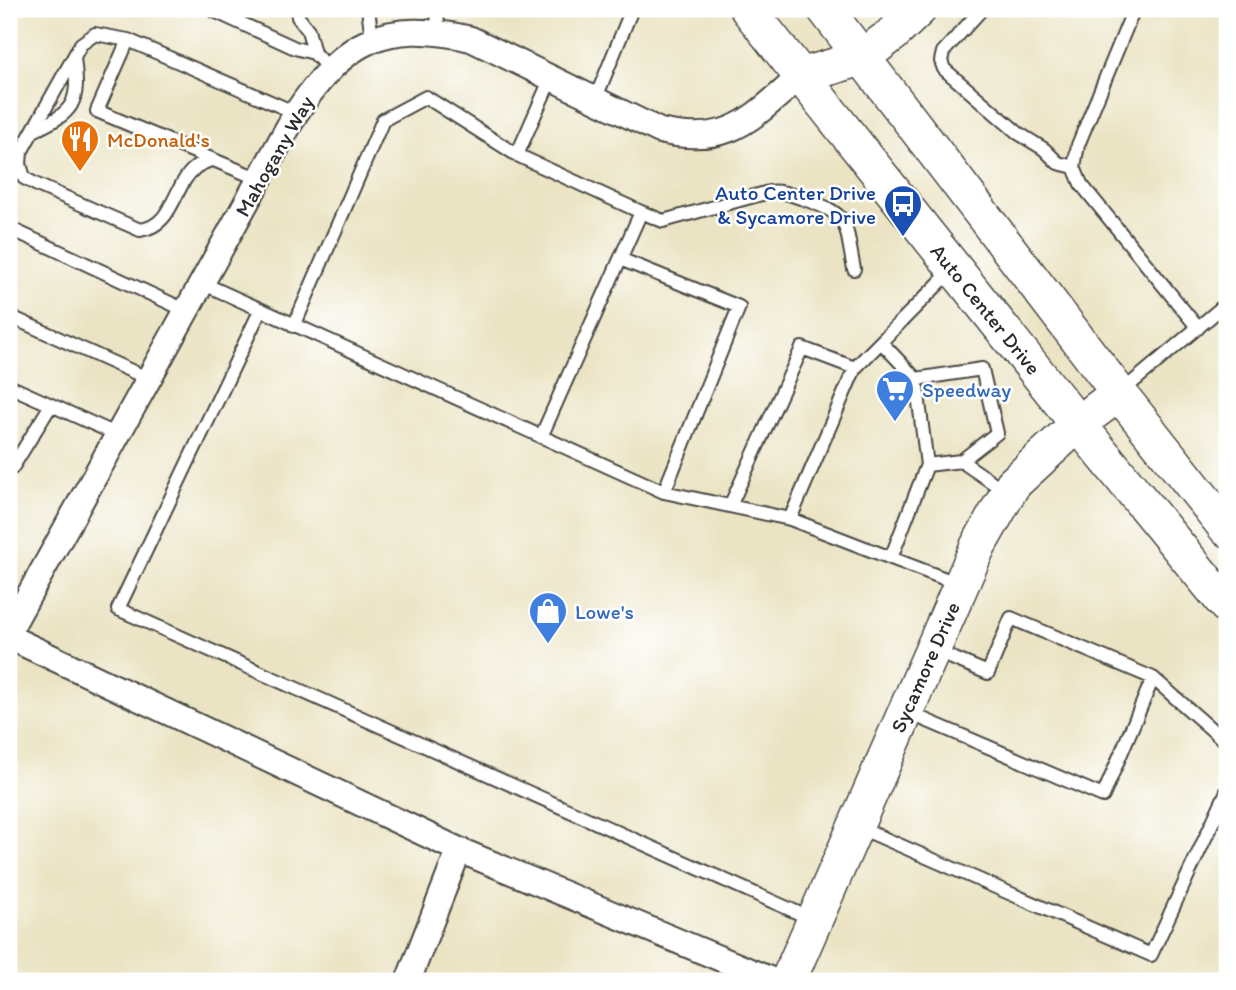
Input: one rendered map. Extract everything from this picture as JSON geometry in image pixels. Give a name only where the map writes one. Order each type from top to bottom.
[{"type":"main road","name":"Auto Center Drive","points":[[748,9],[1078,424],[1227,606]]},
{"type":"main road","points":[[801,76],[861,58],[893,34],[919,9]]},
{"type":"main road","points":[[801,76],[840,15]]},
{"type":"main road","points":[[840,15],[861,58],[1227,529]]},
{"type":"main road","name":"Sycamore Drive","points":[[788,981],[978,546],[1013,484],[1078,424],[1119,393]]},
{"type":"street","name":"Mahogany Way","points":[[9,631],[259,179],[316,82],[322,61],[338,60],[372,38],[408,32],[438,20],[471,39],[660,131],[686,137],[719,134],[745,124],[801,76]]},
{"type":"street","points":[[9,637],[459,850],[774,981]]},
{"type":"street","points":[[408,981],[459,850]]},
{"type":"lane","points":[[210,9],[322,61]]},
{"type":"lane","points":[[297,9],[298,17],[308,30],[322,61]]},
{"type":"lane","points":[[368,9],[372,38]]},
{"type":"lane","points":[[595,100],[632,9]]},
{"type":"lane","points":[[982,9],[943,52],[941,61],[944,69],[1018,133],[1044,149],[1058,163],[1074,167]]},
{"type":"lane","points":[[1134,9],[1078,145],[1074,167],[1081,184],[1198,328]]},
{"type":"lane","points":[[211,160],[194,168],[163,218],[153,228],[140,230],[24,178],[20,164],[21,152],[63,73],[80,44],[95,34],[128,40],[296,113]]},
{"type":"lane","points":[[128,40],[97,111],[259,179]]},
{"type":"lane","points":[[33,131],[61,118],[72,104],[78,85],[74,58]]},
{"type":"lane","points":[[517,155],[551,78]]},
{"type":"lane","points":[[294,326],[383,120],[426,97],[517,155],[663,221],[769,192],[783,192],[825,206],[842,219],[848,233],[853,269]]},
{"type":"lane","points":[[541,437],[641,212]]},
{"type":"lane","points":[[9,228],[187,311]]},
{"type":"lane","points":[[620,259],[739,307],[664,492]]},
{"type":"lane","points":[[790,519],[855,368],[954,268]]},
{"type":"lane","points":[[202,283],[664,492],[790,519],[961,585]]},
{"type":"lane","points":[[1119,393],[1227,303]]},
{"type":"lane","points":[[260,311],[118,609],[814,920]]},
{"type":"lane","points":[[9,316],[149,379]]},
{"type":"lane","points":[[881,342],[916,379],[928,465],[891,558]]},
{"type":"lane","points":[[730,506],[802,348],[855,368]]},
{"type":"lane","points":[[916,379],[982,369],[997,433],[961,461],[928,465]]},
{"type":"lane","points":[[9,386],[118,435]]},
{"type":"lane","points":[[9,466],[12,468],[51,405]]},
{"type":"lane","points":[[961,461],[1008,493]]},
{"type":"lane","points":[[933,650],[988,673],[1011,618],[1153,678],[1227,743]]},
{"type":"lane","points":[[905,712],[1103,796],[1153,678]]},
{"type":"lane","points":[[856,826],[1152,955],[1227,791]]},
{"type":"place","name":"McDonald's","points":[[80,173]]},
{"type":"place","name":"Auto Center Drive & Sycamore Drive","points":[[903,238]]},
{"type":"place","name":"Speedway","points":[[895,423]]},
{"type":"place","name":"Lowe's","points":[[548,645]]}]
